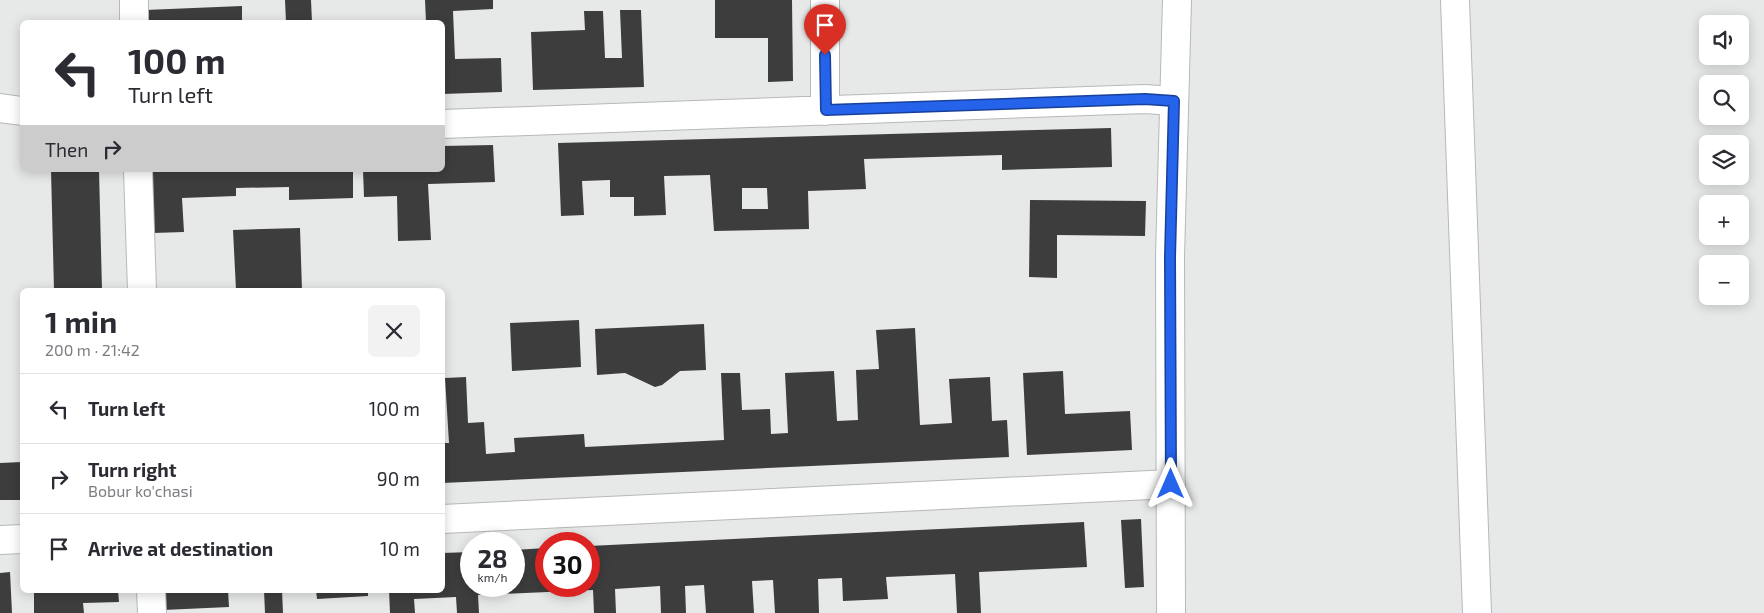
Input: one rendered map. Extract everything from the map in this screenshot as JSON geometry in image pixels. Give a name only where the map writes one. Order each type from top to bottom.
[{"type":"street","points":[[134,0],[134,20]]},
{"type":"street","points":[[824,0],[826,110]]},
{"type":"street","points":[[1171,613],[1170,257],[1177,0]]},
{"type":"street","points":[[1455,0],[1477,613]]},
{"type":"street","points":[[445,124],[1145,99],[1174,101]]},
{"type":"street","points":[[0,108],[20,111]]},
{"type":"street","points":[[138,172],[142,288]]},
{"type":"street","points":[[445,519],[1171,484]]},
{"type":"street","points":[[0,540],[20,539]]},
{"type":"street","points":[[151,593],[152,613]]},
{"type":"building","points":[[285,0],[311,0],[312,20],[286,20]]},
{"type":"building","points":[[425,0],[493,0],[493,9],[453,11],[455,59],[501,58],[502,92],[445,94],[445,20],[426,20]]},
{"type":"building","points":[[715,0],[792,0],[793,81],[768,82],[768,38],[715,38]]},
{"type":"building","points":[[242,6],[242,20],[146,20],[145,10]]},
{"type":"building","points":[[620,10],[641,10],[644,87],[533,90],[531,32],[585,30],[584,11],[603,11],[605,58],[622,58]]},
{"type":"building","points":[[1111,128],[1112,167],[1002,170],[1002,155],[864,159],[866,189],[808,191],[809,229],[714,231],[710,175],[664,176],[666,215],[634,216],[634,197],[610,197],[610,180],[582,181],[584,215],[561,216],[558,143]],"holes":[[[742,188],[767,188],[768,209],[742,209]]]},
{"type":"building","points":[[493,145],[495,182],[428,184],[431,240],[398,241],[397,196],[364,197],[363,172],[445,172],[445,146]]},
{"type":"building","points":[[51,172],[99,172],[102,288],[54,288]]},
{"type":"building","points":[[150,172],[353,172],[353,198],[289,200],[289,187],[236,188],[236,196],[182,198],[184,232],[153,233]]},
{"type":"building","points":[[1030,200],[1146,201],[1145,236],[1057,235],[1057,278],[1029,277]]},
{"type":"building","points":[[300,228],[302,288],[236,288],[233,230]]},
{"type":"building","points":[[579,320],[581,367],[512,371],[510,323]]},
{"type":"building","points":[[704,324],[706,370],[680,371],[662,385],[655,387],[625,373],[597,375],[595,329]]},
{"type":"building","points":[[915,328],[920,425],[952,423],[949,379],[990,377],[992,421],[1007,420],[1009,457],[445,483],[445,443],[449,443],[445,378],[466,377],[468,423],[484,422],[486,454],[515,452],[514,438],[584,434],[585,447],[724,440],[721,373],[740,373],[742,410],[770,409],[771,434],[788,433],[785,373],[834,371],[837,421],[858,420],[856,370],[879,369],[876,330]]},
{"type":"building","points":[[1063,371],[1065,414],[1130,411],[1132,450],[1027,455],[1023,373]]},
{"type":"building","points":[[20,462],[20,500],[0,500],[0,463]]},
{"type":"building","points":[[1141,519],[1144,587],[1125,588],[1121,520]]},
{"type":"building","points":[[1084,522],[1087,567],[979,572],[981,613],[957,613],[955,574],[886,577],[888,599],[843,601],[842,578],[818,579],[819,613],[775,613],[773,580],[752,581],[754,613],[706,613],[704,585],[685,586],[686,613],[661,613],[660,586],[615,589],[616,613],[594,613],[593,597],[600,597],[600,545]]},
{"type":"building","points":[[525,549],[535,549],[535,593],[525,593]]},
{"type":"building","points":[[460,552],[460,597],[478,597],[479,613],[457,613],[456,597],[414,599],[415,613],[390,613],[389,593],[445,593],[445,553]]},
{"type":"building","points":[[10,572],[12,613],[0,613],[0,573]]},
{"type":"building","points":[[34,593],[118,593],[119,602],[83,603],[84,613],[34,613]]},
{"type":"building","points":[[162,593],[228,593],[229,607],[163,610]]},
{"type":"building","points":[[264,593],[282,593],[283,613],[265,613]]},
{"type":"building","points":[[316,593],[368,593],[368,596],[317,599]]},
{"type":"route","points":[[825,55],[826,110],[1145,99],[1174,101],[1170,257],[1171,484]]}]
